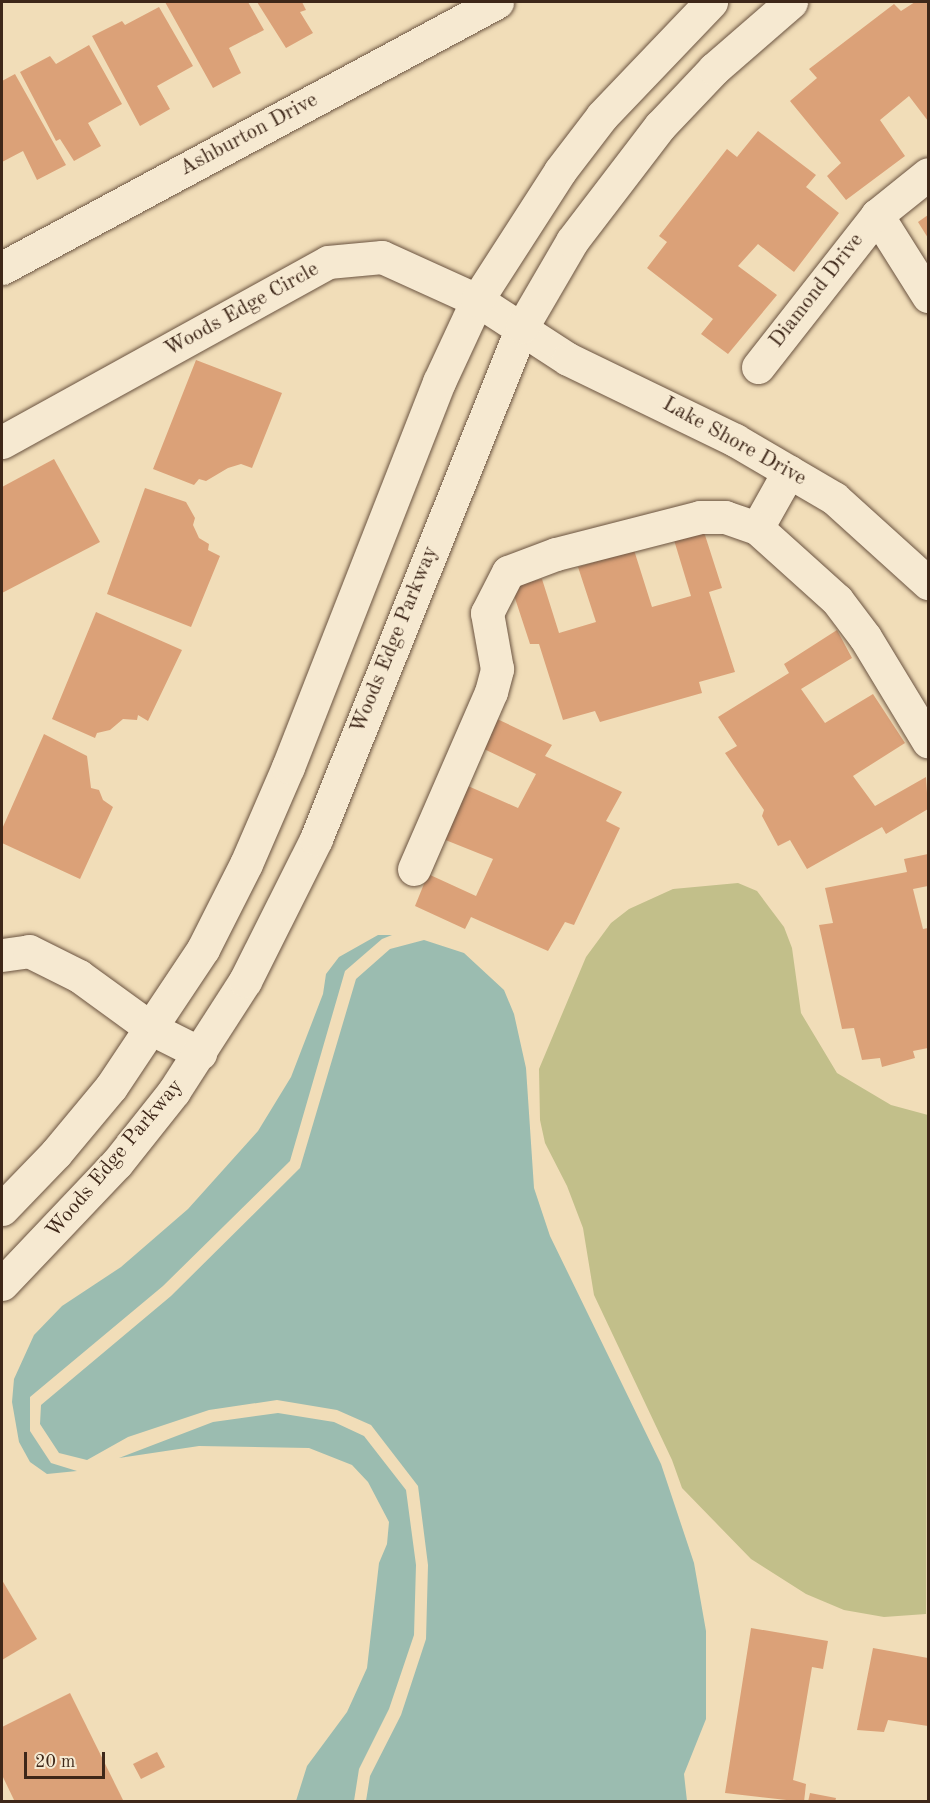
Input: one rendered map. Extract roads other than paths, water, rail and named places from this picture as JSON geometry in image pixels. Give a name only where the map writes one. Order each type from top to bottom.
[{"type":"street","name":"Ashburton Drive","points":[[2,268],[497,2]]},
{"type":"street","points":[[2,1209],[56,1153],[152,1029],[203,949],[246,864],[439,382],[477,300],[546,191],[602,116],[711,2]]},
{"type":"street","name":"Woods Edge Parkway","points":[[2,1284],[117,1163],[200,1053],[283,911],[316,839],[522,327],[572,241],[645,144],[714,69],[791,2]]},
{"type":"street","name":"Diamond Drive","points":[[758,367],[877,215],[928,174]]},
{"type":"street","name":"Diamond Drive","points":[[877,215],[928,296]]},
{"type":"street","name":"Woods Edge Circle","points":[[2,442],[328,262],[382,257],[477,300],[522,327]]},
{"type":"street","name":"Lake Shore Drive","points":[[522,327],[568,360],[648,395],[789,471],[834,498],[928,583]]},
{"type":"street","points":[[757,528],[789,471]]},
{"type":"street","points":[[414,869],[491,692],[497,669],[487,613],[508,572],[556,554],[700,517],[725,517],[757,528],[837,600],[865,637],[928,741]]},
{"type":"street","points":[[2,955],[29,951],[80,976],[152,1029],[200,1053]]},
{"type":"water","points":[[378,935],[392,935],[382,939],[345,971],[290,1161],[163,1286],[30,1397],[30,1431],[51,1463],[77,1471],[47,1474],[30,1462],[19,1442],[12,1402],[14,1379],[34,1335],[62,1306],[121,1267],[188,1209],[258,1131],[291,1077],[323,994],[326,974],[339,957]]},
{"type":"water","points":[[424,940],[464,953],[504,990],[514,1014],[526,1068],[534,1188],[550,1236],[661,1464],[694,1563],[706,1631],[706,1719],[684,1774],[687,1801],[366,1801],[370,1776],[401,1715],[426,1639],[428,1565],[418,1486],[371,1425],[337,1410],[277,1400],[209,1410],[128,1437],[87,1460],[59,1453],[40,1424],[41,1405],[171,1296],[300,1168],[356,979],[390,949]]},
{"type":"water","points":[[278,1413],[334,1422],[364,1436],[406,1490],[416,1565],[414,1635],[389,1709],[359,1769],[354,1801],[296,1801],[307,1766],[347,1712],[367,1668],[379,1563],[387,1544],[389,1522],[368,1482],[352,1465],[309,1448],[199,1446],[119,1458],[213,1422]]}]
